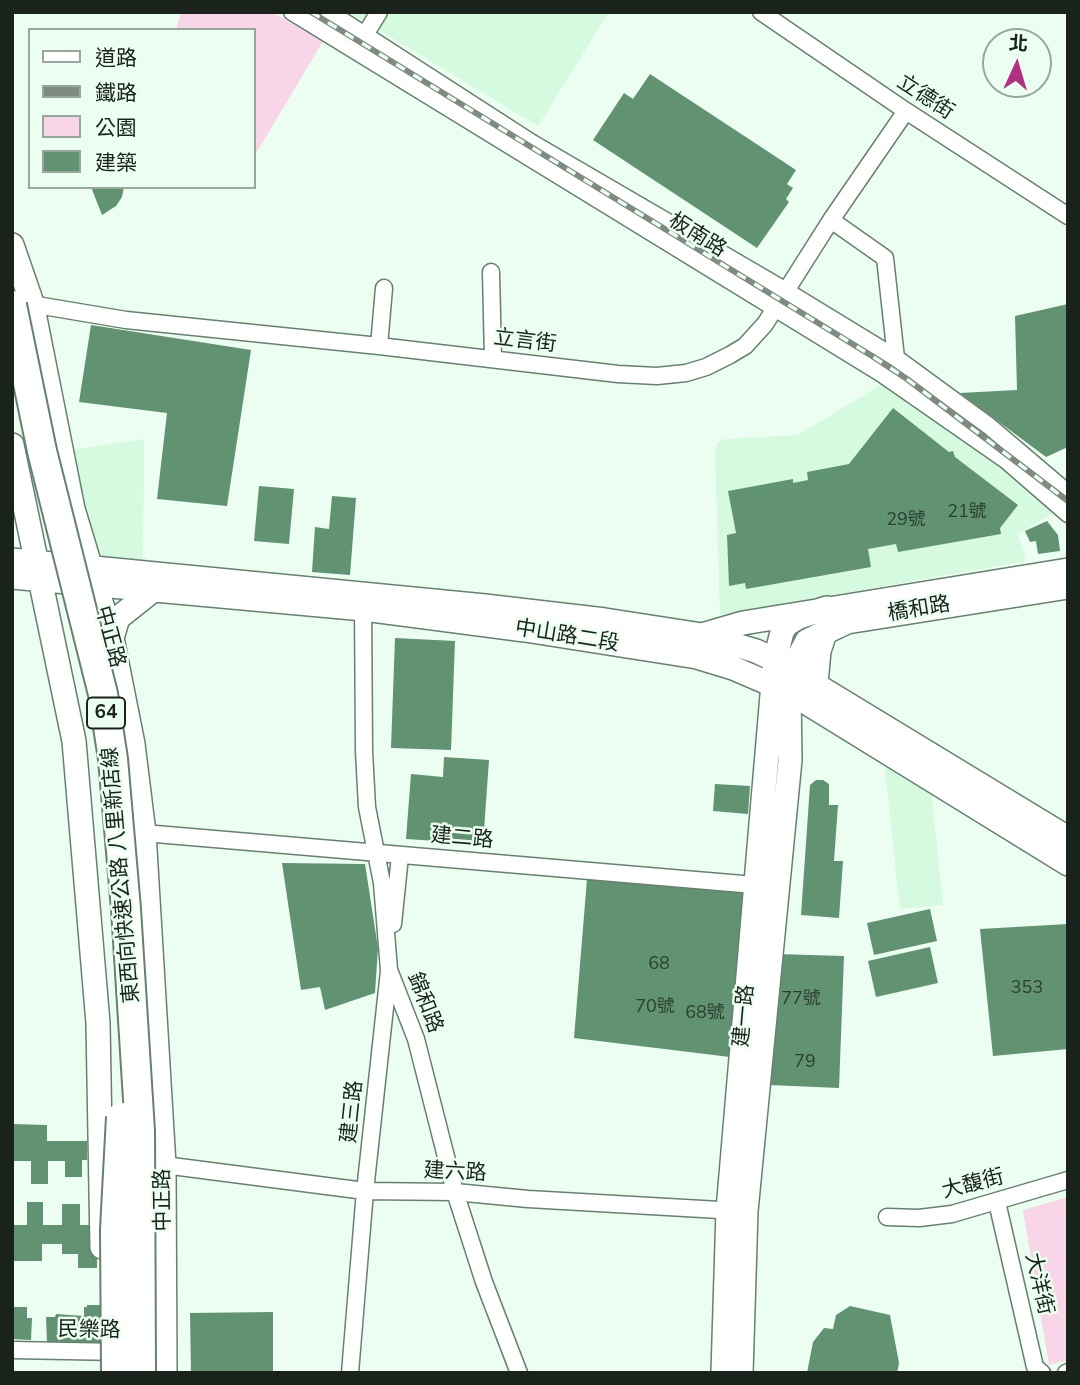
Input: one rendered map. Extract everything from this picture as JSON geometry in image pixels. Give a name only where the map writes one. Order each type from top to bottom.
[{"type":"highway","name":"東西向快速公路 八里新店線","points":[[19,303],[42,451],[97,667],[113,759],[127,922],[131,1124]]},
{"type":"highway","name":"東西向快速公路 八里新店線","points":[[12,370],[41,513],[81,674],[92,739],[131,1124]]},
{"type":"highway","points":[[108,1366],[115,1228],[131,1124]]},
{"type":"highway","points":[[131,1124],[153,1201],[147,1367]]},
{"type":"main road","name":"中正路","points":[[12,245],[19,303],[73,509],[112,638],[133,744],[144,833],[164,1165],[147,1367]]},
{"type":"main road","points":[[12,445],[21,488],[20,514],[39,572],[74,741],[97,1009],[108,1366]]},
{"type":"main road","points":[[73,509],[65,574],[90,673],[101,740],[120,912],[131,1142],[147,1367]]},
{"type":"main road","points":[[20,514],[65,574]]},
{"type":"main road","name":"中山路二段","points":[[12,560],[39,572]]},
{"type":"main road","name":"橋和路","points":[[702,635],[743,623],[826,619],[1068,570]]},
{"type":"main road","name":"中山路二段","points":[[12,577],[39,572],[65,574],[605,620],[702,635],[782,680],[795,706],[816,708],[1068,864]]},
{"type":"main road","name":"中山路二段","points":[[93,577],[152,591],[363,601],[697,657],[782,680],[816,683],[1068,838]]},
{"type":"main road","name":"橋和路","points":[[782,680],[782,632],[786,625],[799,617],[847,622],[1068,587]]},
{"type":"main road","points":[[112,638],[118,618],[152,591]]},
{"type":"main road","points":[[816,683],[826,619]]},
{"type":"main road","name":"建一路","points":[[723,1373],[766,886],[790,760],[782,680]]},
{"type":"main road","name":"建一路","points":[[737,1211],[741,1373]]},
{"type":"street","name":"板南路","points":[[292,12],[882,374],[1007,461],[1068,514]]},
{"type":"street","name":"板南路","points":[[329,12],[533,143],[896,358],[989,426],[1068,493]]},
{"type":"street","points":[[355,51],[379,12]]},
{"type":"street","name":"立德街","points":[[761,12],[906,111],[1068,216]]},
{"type":"street","name":"立言街","points":[[19,303],[126,320],[618,374],[657,376],[686,373],[720,361],[745,346],[775,308],[906,111]]},
{"type":"street","points":[[831,220],[885,258],[896,358]]},
{"type":"street","points":[[491,272],[493,359]]},
{"type":"street","points":[[379,346],[384,288]]},
{"type":"street","name":"錦和路","points":[[363,601],[364,762],[367,807],[377,852],[389,970],[416,1039],[455,1192],[484,1282],[519,1373]]},
{"type":"street","name":"建二路","points":[[144,833],[766,886]]},
{"type":"street","name":"建三路","points":[[350,1373],[365,1191],[400,856]]},
{"type":"street","name":"建六路","points":[[164,1165],[365,1191],[455,1192],[737,1211]]},
{"type":"street","name":"大馥街","points":[[887,1217],[919,1218],[952,1214],[1068,1180]]},
{"type":"street","name":"大洋街","points":[[997,1202],[1035,1367],[1042,1373]]},
{"type":"street","name":"民樂路","points":[[12,1350],[108,1366],[147,1367]]},
{"type":"shaded area","points":[[349,12],[609,12],[538,126]]},
{"type":"shaded area","points":[[884,383],[952,430],[1035,494],[1053,513],[1018,534],[1026,561],[720,615],[715,454],[717,443],[725,439],[798,435]]},
{"type":"shaded area","points":[[144,439],[143,568],[107,561],[83,529],[70,450]]},
{"type":"shaded area","points":[[884,761],[931,789],[943,905],[900,909]]},
{"type":"green space","points":[[181,12],[272,12],[323,41],[256,154],[256,28],[177,28]]},
{"type":"green space","points":[[1068,1197],[1068,1360],[1049,1365],[1023,1210]]},
{"type":"building","points":[[650,74],[796,170],[787,184],[793,188],[786,199],[789,202],[757,248],[593,140],[624,93],[633,99]]},
{"type":"building","points":[[92,189],[124,189],[116,206],[102,215]]},
{"type":"building","points":[[1068,304],[1068,447],[1046,457],[960,393],[1017,390],[1015,316]]},
{"type":"building","points":[[91,325],[251,350],[227,506],[157,499],[167,413],[79,402]]},
{"type":"building","points":[[893,408],[949,452],[953,451],[955,457],[1018,505],[1000,528],[1001,534],[898,552],[896,544],[868,549],[871,567],[746,589],[745,583],[729,586],[727,535],[736,533],[728,491],[793,479],[793,483],[808,480],[807,472],[849,464]]},
{"type":"building","points":[[259,486],[294,489],[289,544],[254,541]]},
{"type":"building","points":[[332,496],[356,498],[350,575],[312,572],[315,527],[329,529]]},
{"type":"building","points":[[1047,521],[1058,535],[1060,551],[1038,554],[1036,541],[1030,542],[1025,531]]},
{"type":"building","points":[[395,638],[455,641],[451,750],[391,748]]},
{"type":"building","points":[[444,757],[489,760],[483,844],[406,839],[411,774],[443,777]]},
{"type":"building","points":[[816,780],[829,784],[829,805],[838,805],[834,861],[843,861],[839,918],[801,915],[810,785]]},
{"type":"building","points":[[715,784],[750,786],[748,814],[713,811]]},
{"type":"building","points":[[282,863],[365,864],[378,948],[375,993],[325,1010],[320,987],[301,990]]},
{"type":"building","points":[[587,879],[746,891],[730,1057],[574,1038]]},
{"type":"building","points":[[930,909],[937,941],[874,955],[867,923]]},
{"type":"building","points":[[1068,924],[1068,1049],[993,1056],[980,929]]},
{"type":"building","points":[[930,947],[938,983],[876,997],[868,961]]},
{"type":"building","points":[[776,954],[844,956],[839,1088],[769,1085]]},
{"type":"building","points":[[12,1124],[47,1125],[47,1141],[87,1141],[87,1160],[82,1160],[82,1177],[65,1177],[65,1161],[48,1161],[48,1184],[31,1184],[31,1161],[12,1161]]},
{"type":"building","points":[[27,1202],[43,1202],[43,1225],[62,1225],[62,1204],[80,1204],[80,1225],[97,1225],[97,1268],[78,1268],[78,1254],[62,1254],[62,1244],[42,1244],[42,1261],[12,1261],[12,1225],[27,1225]]},
{"type":"building","points":[[87,1305],[109,1308],[109,1334],[100,1343],[47,1343],[46,1317],[55,1317],[56,1314],[84,1316],[84,1307]]},
{"type":"building","points":[[850,1306],[890,1315],[899,1363],[897,1373],[807,1373],[813,1342],[824,1328],[833,1329],[836,1315]]},
{"type":"building","points":[[12,1307],[27,1307],[27,1318],[32,1318],[31,1340],[12,1339]]},
{"type":"building","points":[[273,1312],[273,1372],[191,1373],[190,1313]]},
{"type":"railway","points":[[311,12],[872,356],[907,379],[1068,501]]}]
